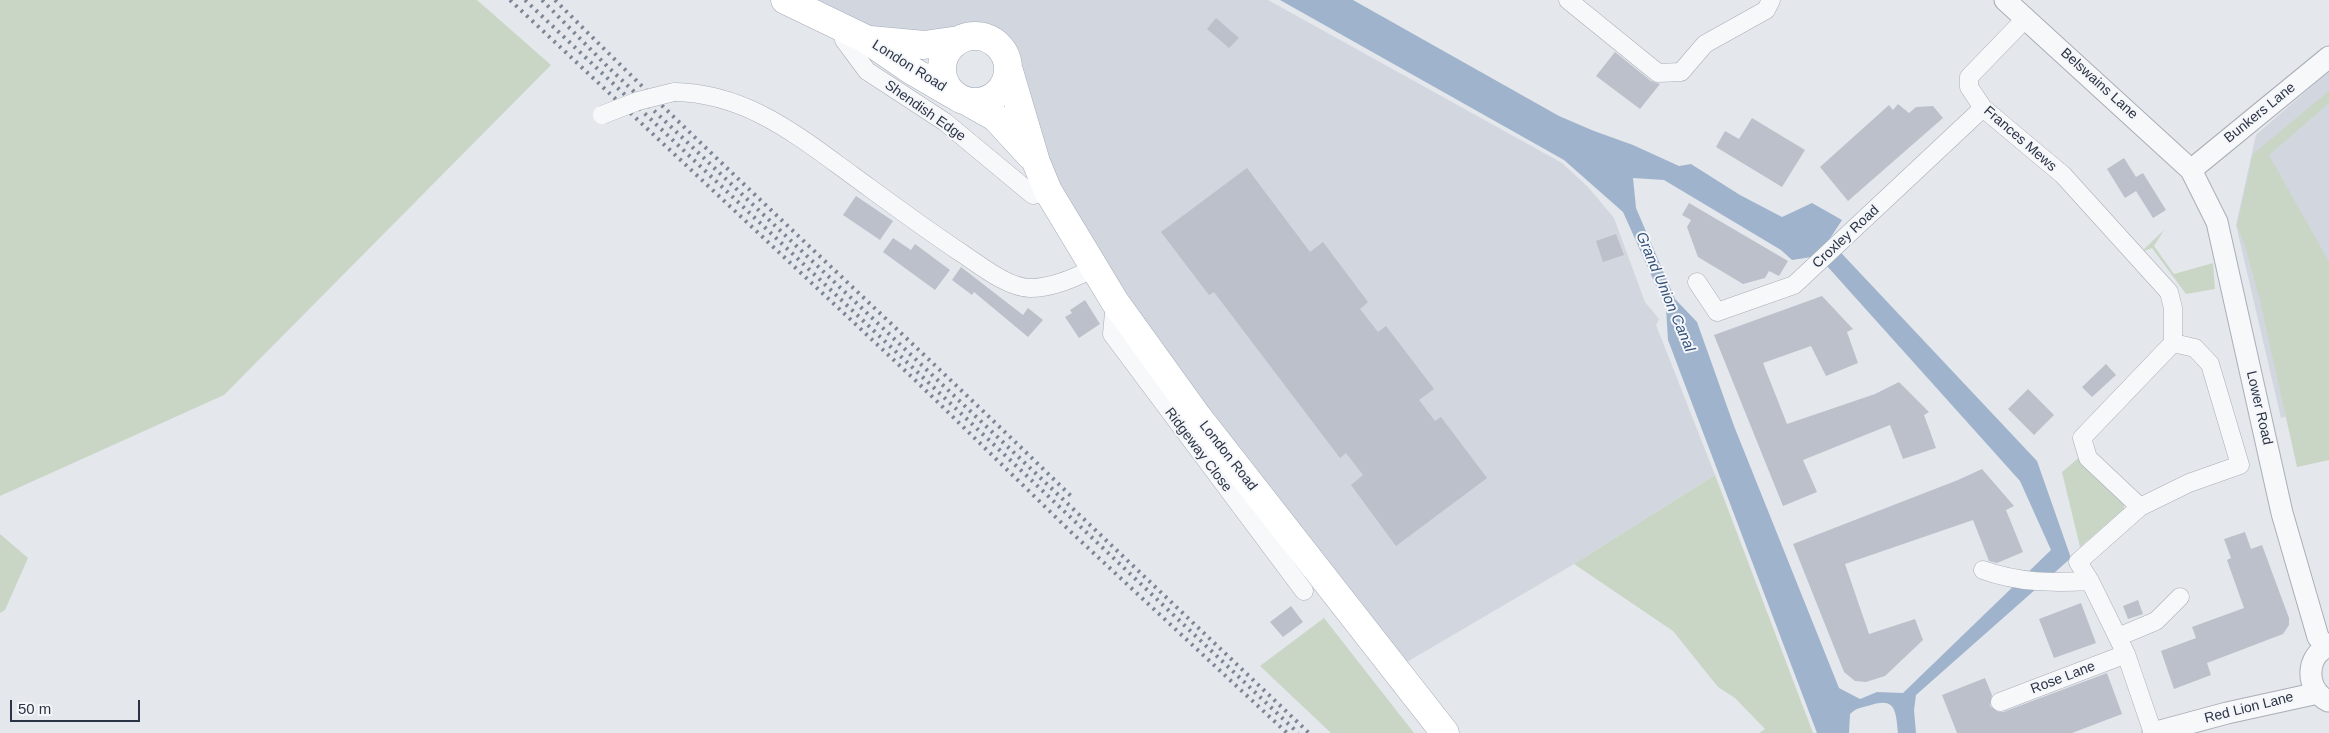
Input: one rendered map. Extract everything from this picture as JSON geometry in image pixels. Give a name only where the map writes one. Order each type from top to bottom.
[{"type":"main road","name":"London Road","points":[[785,0],[866,39],[911,70],[995,117],[1036,162]]},
{"type":"main road","points":[[971,36],[985,37],[995,42],[1004,52],[1009,71],[1006,82],[995,96],[982,102],[961,98],[942,78],[942,62],[947,51],[959,40],[971,36]]},
{"type":"main road","name":"London Road","points":[[866,39],[924,45],[959,40]]},
{"type":"main road","name":"London Road","points":[[1009,71],[1036,162],[1048,191],[1115,302],[1197,416],[1445,733]]},
{"type":"street","points":[[1568,0],[1658,73],[1680,72],[1705,44],[1766,10],[1772,0]]},
{"type":"street","name":"Belswains Lane","points":[[2006,0],[2191,170]]},
{"type":"street","name":"Frances Mews","points":[[2026,18],[1969,76],[1969,87],[1983,108],[2063,175],[2169,292],[2173,308],[2172,343]]},
{"type":"street","name":"Shendish Edge","points":[[841,26],[844,40],[867,71],[945,122],[1033,195],[1048,191]]},
{"type":"street","name":"Bunkers Lane","points":[[2191,170],[2329,57]]},
{"type":"street","points":[[602,115],[638,101],[674,92],[697,92],[730,100],[766,116],[933,234],[1000,278],[1029,288],[1052,285],[1076,277],[1094,268]]},
{"type":"street","name":"Croxley Road","points":[[1697,282],[1717,312],[1794,286],[1983,108]]},
{"type":"street","name":"Lower Road","points":[[2191,170],[2217,222],[2282,512],[2318,637],[2327,647]]},
{"type":"street","name":"Ridgeway Close","points":[[1115,302],[1112,334],[1304,591]]},
{"type":"street","points":[[2140,507],[2088,458],[2082,438],[2172,343],[2195,348],[2210,364],[2240,466],[2189,482],[2140,507],[2078,562],[2090,581],[2126,654],[2153,733]]},
{"type":"street","points":[[1983,570],[2014,579],[2050,584],[2090,581]]},
{"type":"street","points":[[2118,637],[2156,621],[2180,597]]},
{"type":"street","points":[[2323,697],[2312,684],[2311,667],[2315,658],[2327,647]]},
{"type":"street","name":"Rose Lane","points":[[2000,702],[2126,654]]},
{"type":"street","name":"Red Lion Lane","points":[[2153,733],[2246,709],[2323,697]]},
{"type":"shaded area","points":[[785,0],[1268,0],[1562,163],[1588,187],[1614,218],[1645,302],[1659,319],[1656,325],[1715,475],[1574,564],[1395,669],[982,102],[1009,71],[1004,52],[985,37],[924,45]]},
{"type":"shaded area","points":[[2329,71],[2329,405],[2281,418],[2236,225],[2256,135]]},
{"type":"green space","points":[[0,0],[477,0],[551,65],[224,395],[0,496]]},
{"type":"green space","points":[[2329,91],[2329,103],[2269,155],[2329,262],[2329,460],[2297,467],[2260,300],[2245,246],[2237,226],[2253,154]]},
{"type":"green space","points":[[2164,230],[2154,246],[2174,274],[2213,263],[2215,289],[2186,294],[2152,248],[2141,252]]},
{"type":"green space","points":[[2081,456],[2124,502],[2124,509],[2080,547],[2062,472]]},
{"type":"green space","points":[[1715,475],[1813,733],[1759,733],[1765,729],[1735,698],[1718,687],[1673,631],[1574,564]]},
{"type":"green space","points":[[0,534],[28,558],[5,610],[0,613]]},
{"type":"green space","points":[[1324,618],[1414,733],[1331,733],[1260,666]]},
{"type":"water","name":"Grand Union Canal","points":[[1280,0],[1353,0],[1559,116],[1633,145],[1679,166],[1691,164],[1740,195],[1782,217],[1812,203],[1842,220],[1829,240],[2037,461],[2071,558],[1916,695],[1914,710],[1916,733],[1898,733],[1893,708],[1885,703],[1879,703],[1860,708],[1850,714],[1849,733],[1817,733],[1668,340],[1666,308],[1623,212],[1564,160]],"holes":[[[1633,178],[1664,180],[1781,250],[1792,260],[1818,256],[2020,481],[2051,550],[1903,693],[1877,692],[1860,699],[1839,688],[1734,426],[1697,322],[1675,299],[1636,208]]]},
{"type":"building","points":[[1216,18],[1239,38],[1229,48],[1207,29]]},
{"type":"building","points":[[1615,52],[1651,81],[1660,84],[1640,109],[1596,76]]},
{"type":"building","points":[[1898,104],[1909,113],[1916,107],[1933,106],[1943,118],[1848,201],[1820,167],[1889,105],[1893,110]]},
{"type":"building","points":[[1752,118],[1805,150],[1782,187],[1716,147],[1725,131],[1739,139]]},
{"type":"building","points":[[2124,158],[2136,177],[2143,173],[2166,210],[2153,218],[2136,191],[2125,198],[2107,169]]},
{"type":"building","points":[[1247,168],[1310,252],[1323,242],[1368,302],[1360,309],[1378,332],[1386,326],[1434,389],[1419,400],[1435,421],[1441,417],[1487,478],[1396,546],[1351,485],[1363,475],[1346,453],[1340,458],[1214,292],[1209,295],[1161,232]]},
{"type":"building","points":[[856,196],[893,221],[880,240],[843,215]]},
{"type":"building","points":[[1689,203],[1788,261],[1779,276],[1769,271],[1765,278],[1743,284],[1698,257],[1687,227],[1691,220],[1682,215]]},
{"type":"building","points":[[1616,234],[1624,255],[1603,262],[1596,241]]},
{"type":"building","points":[[893,238],[911,250],[915,244],[950,270],[935,290],[883,252]]},
{"type":"building","points":[[961,267],[1023,315],[1028,308],[1043,320],[1028,337],[974,292],[972,295],[952,280]]},
{"type":"building","points":[[1822,296],[1853,329],[1847,332],[1858,363],[1826,376],[1811,346],[1763,363],[1787,424],[1875,394],[1899,382],[1929,412],[1924,415],[1936,448],[1903,459],[1890,425],[1803,460],[1817,492],[1783,506],[1714,335]]},
{"type":"building","points":[[1085,300],[1100,324],[1079,338],[1065,317],[1072,313],[1070,310]]},
{"type":"building","points":[[2106,364],[2116,375],[2092,397],[2082,387]]},
{"type":"building","points":[[2028,389],[2054,415],[2034,435],[2008,409]]},
{"type":"building","points":[[1982,469],[2014,506],[2006,510],[2023,552],[1997,563],[1989,561],[1973,520],[1845,564],[1869,634],[1915,619],[1923,640],[1885,676],[1866,682],[1855,681],[1844,672],[1793,544]]},
{"type":"building","points":[[2245,532],[2251,549],[2262,545],[2289,618],[2289,625],[2283,634],[2207,663],[2211,675],[2174,689],[2161,651],[2196,638],[2192,627],[2244,608],[2227,560],[2231,558],[2224,539]]},
{"type":"building","points":[[2138,600],[2143,614],[2128,619],[2123,606]]},
{"type":"building","points":[[2081,603],[2096,643],[2054,658],[2039,619]]},
{"type":"building","points":[[1291,606],[1303,622],[1283,637],[1270,622]]},
{"type":"building","points":[[2107,673],[2122,714],[2072,733],[1957,733],[1942,695],[1985,678],[1992,695],[1990,706],[1998,712],[2003,712]]},
{"type":"railway","points":[[510,0],[914,379],[1071,532],[1287,733]]},
{"type":"railway","points":[[525,0],[1298,733]]},
{"type":"railway","points":[[542,0],[607,66],[1309,733]]},
{"type":"railway","points":[[555,0],[618,63],[1072,497]]}]
